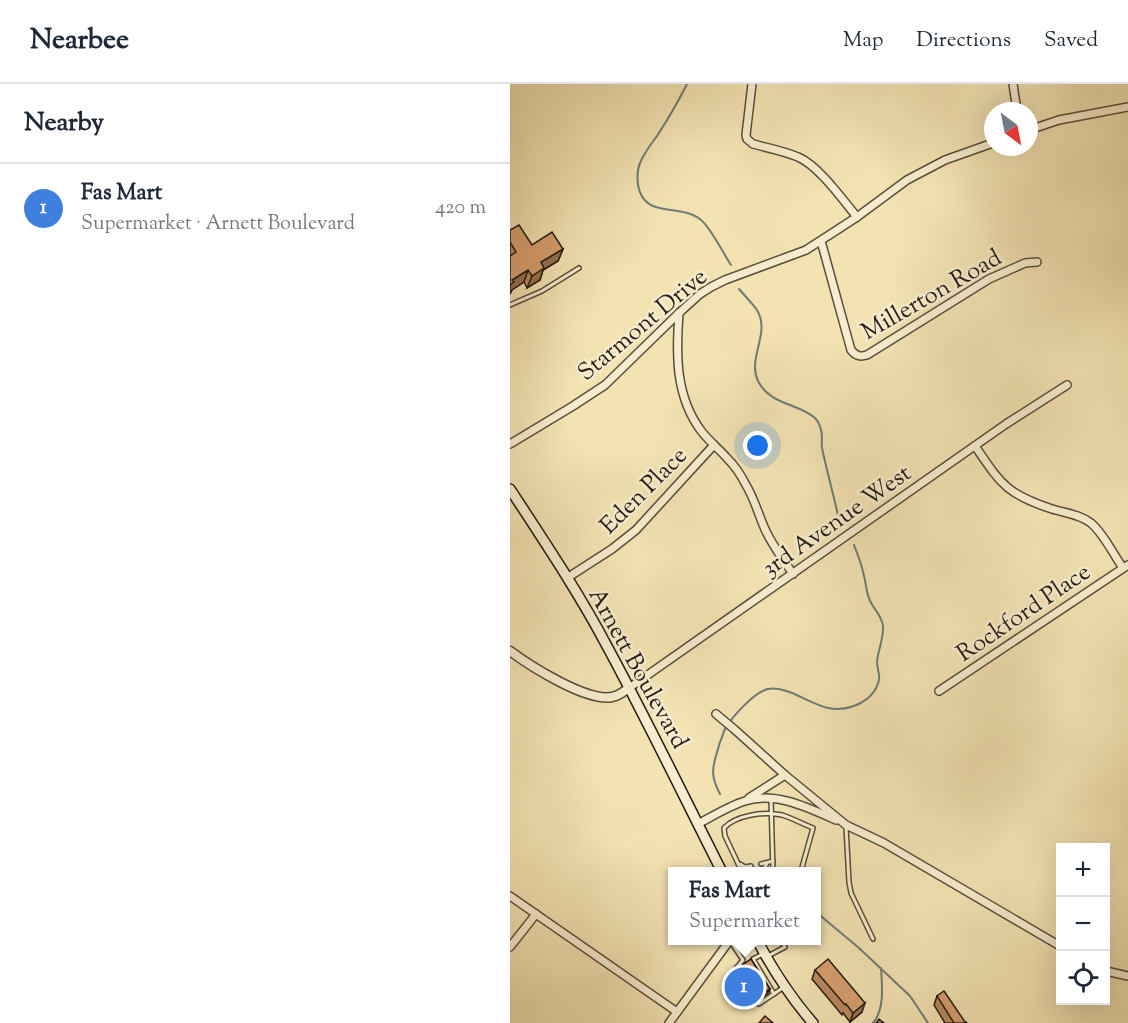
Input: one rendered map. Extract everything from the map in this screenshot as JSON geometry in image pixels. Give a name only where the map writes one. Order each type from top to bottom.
[{"type":"main road","name":"Arnett Boulevard","points":[[510,489],[608,647],[720,867]]},
{"type":"main road","points":[[760,945],[785,986],[813,1023]]},
{"type":"street","points":[[752,84],[747,139],[753,144],[800,158],[812,166],[857,217]]},
{"type":"street","points":[[1013,84],[1016,102]]},
{"type":"street","points":[[1038,127],[1059,120],[1128,107]]},
{"type":"street","name":"Starmont Drive","points":[[510,444],[605,385],[700,294],[725,280],[806,250],[821,242],[907,180],[945,160],[984,146]]},
{"type":"street","name":"Millerton Road","points":[[821,242],[851,350],[854,354],[863,356],[989,279],[1025,263],[1037,262]]},
{"type":"street","points":[[679,313],[677,356],[681,390],[694,420],[743,480],[757,505],[769,537],[793,574]]},
{"type":"street","name":"3rd Avenue West","points":[[628,688],[975,446],[1067,386]]},
{"type":"street","name":"Eden Place","points":[[567,578],[612,549],[636,530],[714,445]]},
{"type":"street","points":[[975,446],[1007,489],[1033,502],[1073,514],[1091,523],[1125,567]]},
{"type":"street","name":"Rockford Place","points":[[939,691],[1125,567]]},
{"type":"street","points":[[510,651],[576,690],[606,698],[620,694],[628,688]]},
{"type":"street","points":[[718,715],[785,775],[846,825]]},
{"type":"street","points":[[698,824],[744,801],[785,775]]},
{"type":"street","points":[[744,801],[771,799],[797,804],[846,825],[884,843],[1056,944]]},
{"type":"street","points":[[510,896],[677,1012]]},
{"type":"street","points":[[510,947],[536,914]]},
{"type":"street","points":[[669,1023],[727,945]]},
{"type":"street","points":[[1110,972],[1128,976]]},
{"type":"lane","points":[[510,305],[542,291],[579,268]]},
{"type":"lane","points":[[771,799],[773,867]]},
{"type":"lane","points":[[741,867],[724,836],[724,828],[737,818],[771,814],[781,815],[813,828],[802,867]]},
{"type":"lane","points":[[846,825],[851,893],[873,939]]},
{"type":"lane","points":[[760,862],[773,861]]},
{"type":"lane","points":[[738,863],[746,867]]},
{"type":"lane","points":[[765,867],[767,863]]},
{"type":"lane","points":[[733,945],[744,960]]},
{"type":"lane","points":[[784,945],[785,947],[765,955],[744,960],[732,973],[741,992],[752,1002],[759,1004],[785,986]]},
{"type":"lane","points":[[753,959],[766,986],[774,994]]},
{"type":"lane","points":[[736,982],[743,977]]},
{"type":"lane","points":[[748,999],[754,994]]},
{"type":"building","points":[[519,225],[532,245],[552,232],[563,249],[541,262],[544,268],[532,276],[528,270],[512,280],[514,282],[510,285],[510,256],[516,252],[510,242],[510,230]]},
{"type":"building","points":[[751,959],[770,989],[760,995],[753,985],[749,988],[742,979],[747,976],[748,972],[741,966]]},
{"type":"building","points":[[828,959],[865,1003],[853,1013],[815,970]]},
{"type":"building","points":[[944,991],[967,1023],[954,1023],[937,996]]},
{"type":"building","points":[[765,1016],[773,1023],[759,1023]]},
{"type":"waterway","points":[[687,84],[642,159],[637,176],[638,185],[647,203],[655,207],[683,212],[701,220],[731,265]]},
{"type":"waterway","points":[[739,289],[757,310],[761,319],[761,337],[755,363],[758,381],[770,395],[808,413],[819,425],[822,434],[822,448],[839,520]]},
{"type":"waterway","points":[[720,794],[713,774],[720,742],[733,718],[756,695],[768,689],[782,690],[813,703],[836,709],[859,704],[866,700],[876,688],[879,680],[877,662],[883,626],[868,595],[854,545]]},
{"type":"waterway","points":[[821,916],[910,996],[928,1023]]},
{"type":"waterway","points":[[873,1023],[881,1004],[881,968]]},
{"type":"place","name":"Fas Mart","points":[[744,987]]}]
